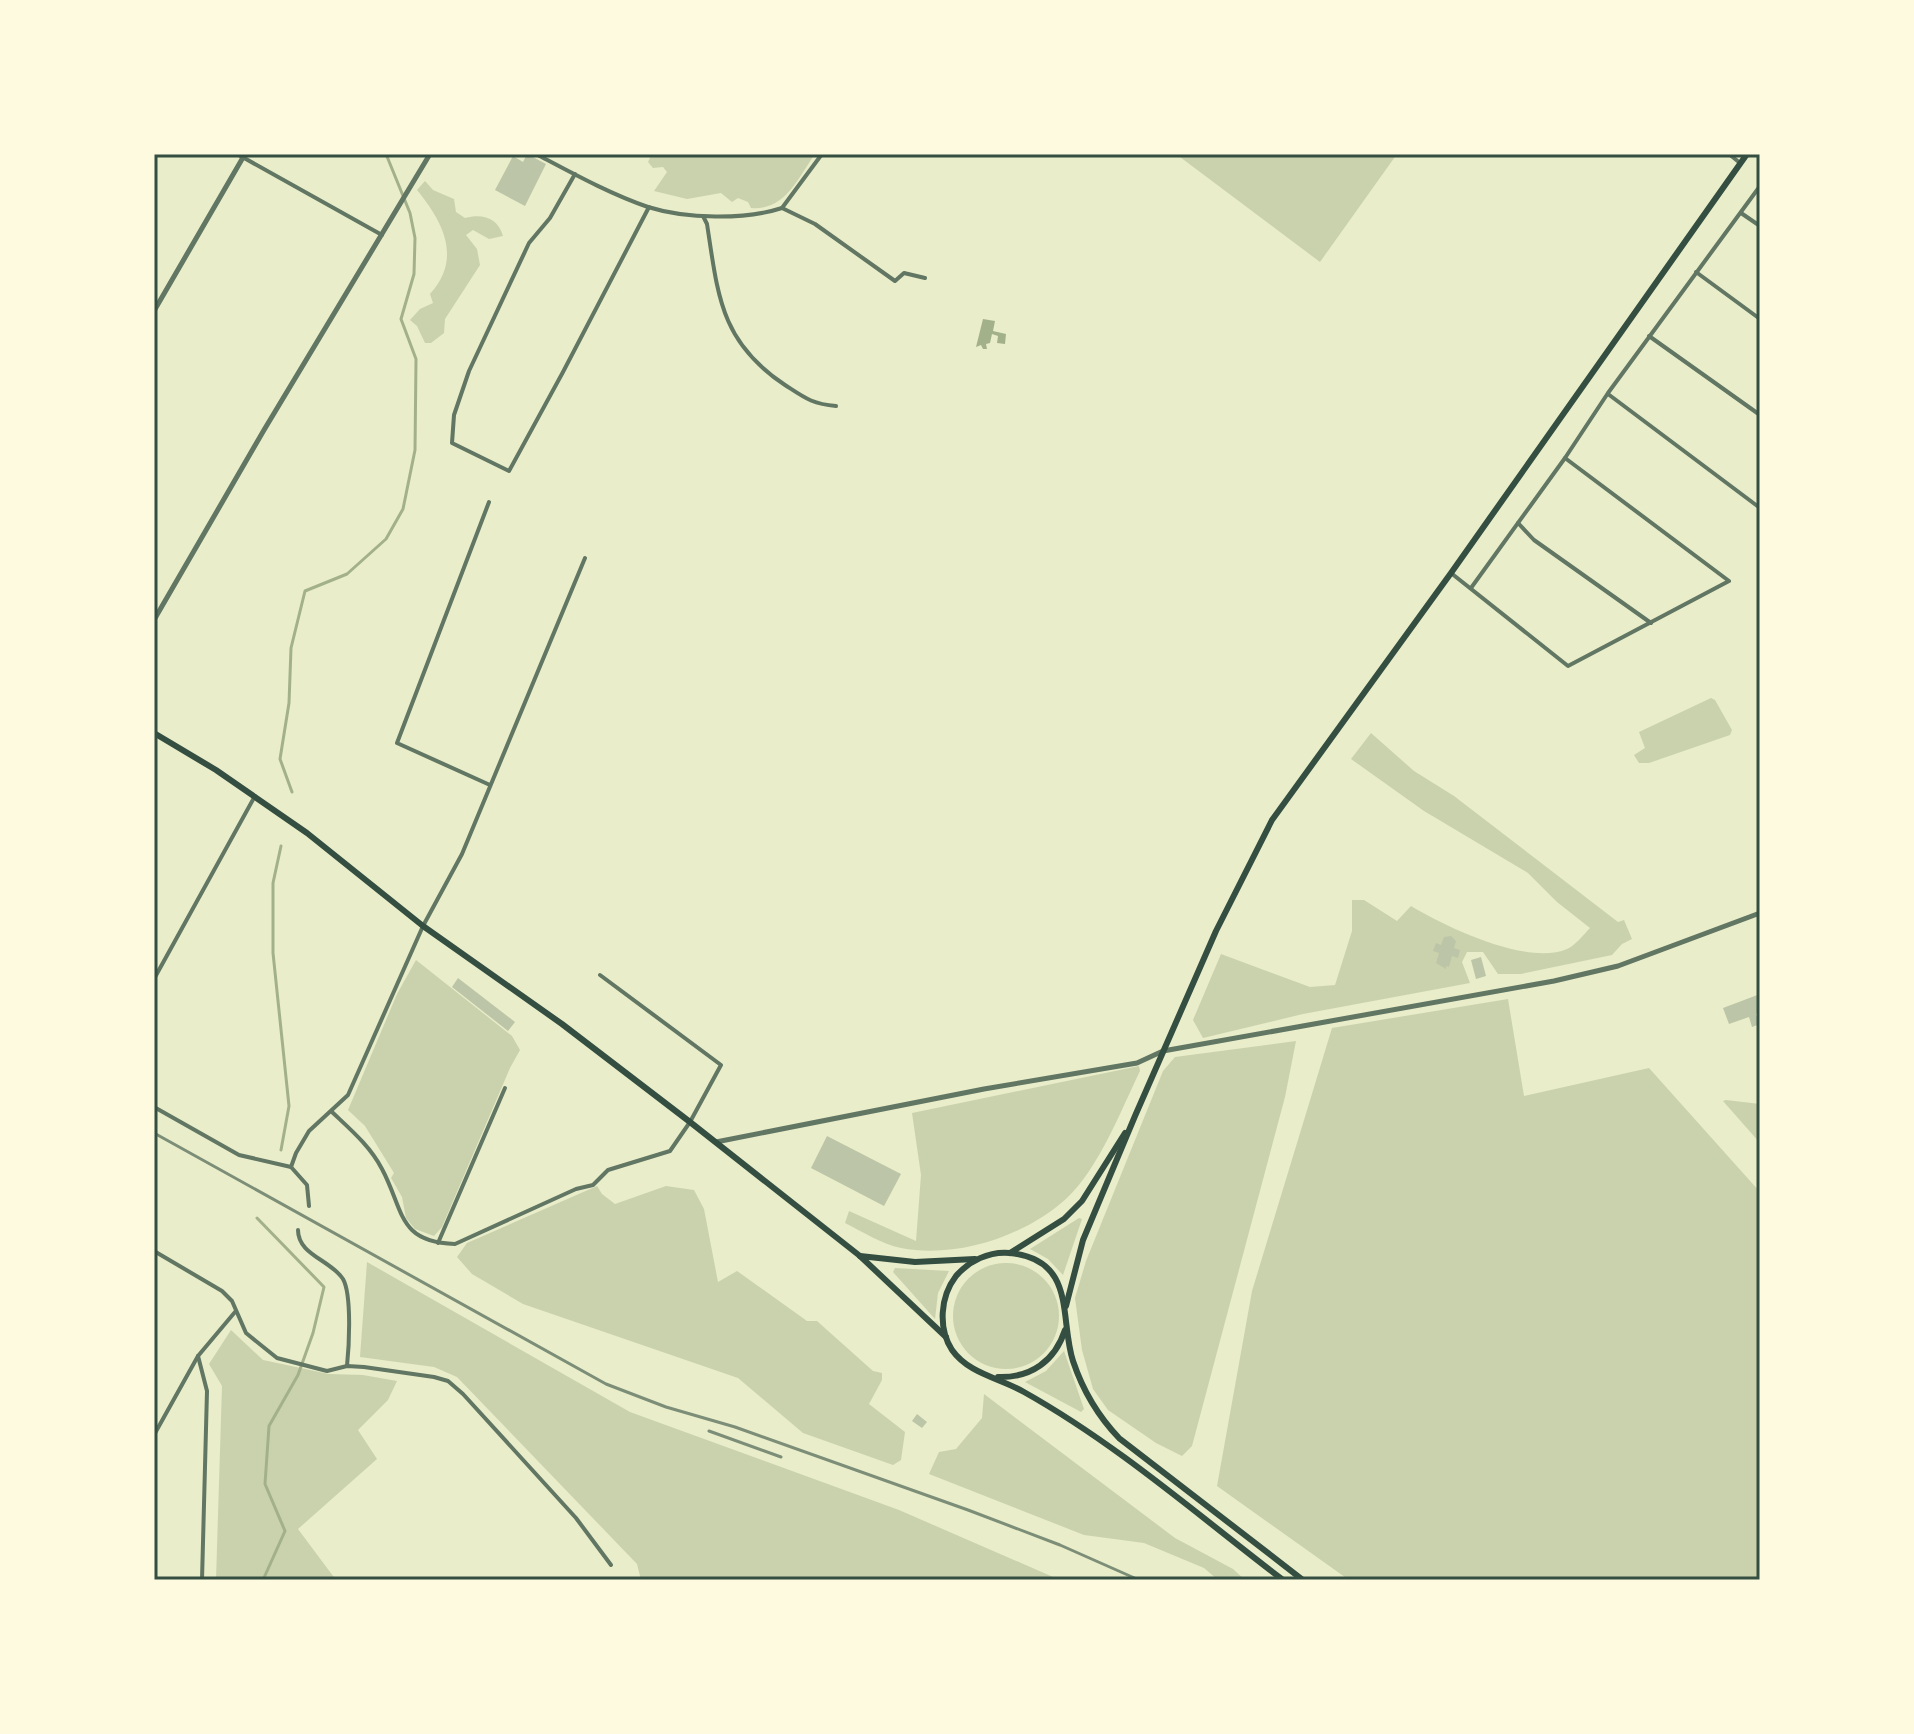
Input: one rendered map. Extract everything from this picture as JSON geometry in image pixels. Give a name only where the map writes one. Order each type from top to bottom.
[{"type":"main road","points":[[1066,1306],[1083,1240],[1135,1116],[1216,931],[1272,820],[1747,154]]},
{"type":"main road","points":[[154,733],[272,808],[423,926],[562,1024],[860,1256],[946,1337]]},
{"type":"main road","points":[[1010,1253],[1064,1219],[1082,1201],[1135,1116]]},
{"type":"main road","points":[[1283,1580],[1106,1445],[1055,1410],[968,1366],[952,1350],[946,1337],[943,1307],[954,1279],[978,1259],[988,1255],[1010,1253],[1041,1264],[1062,1290],[1068,1345],[1090,1402],[1106,1424],[1119,1438],[1303,1580]]},
{"type":"main road","points":[[860,1256],[915,1262],[978,1259]]},
{"type":"main road","points":[[995,1377],[1024,1375],[1049,1359],[1058,1347],[1067,1318]]},
{"type":"street","points":[[154,620],[430,154]]},
{"type":"street","points":[[536,154],[649,207],[703,216],[766,213],[782,208],[822,154]]},
{"type":"street","points":[[1729,154],[1740,163]]},
{"type":"street","points":[[154,311],[242,155],[382,235]]},
{"type":"street","points":[[575,174],[550,218],[529,243],[469,371],[454,415],[452,443],[509,471],[649,207]]},
{"type":"street","points":[[1471,588],[1608,393],[1760,186]]},
{"type":"street","points":[[782,208],[815,224],[895,281],[904,273],[925,278]]},
{"type":"street","points":[[1741,213],[1760,226]]},
{"type":"street","points":[[703,216],[707,224],[718,297],[742,348],[768,374],[814,404],[836,406]]},
{"type":"street","points":[[1696,272],[1760,319]]},
{"type":"street","points":[[1649,336],[1760,415]]},
{"type":"street","points":[[1608,393],[1760,508]]},
{"type":"street","points":[[1451,573],[1568,666],[1729,581],[1565,458]]},
{"type":"street","points":[[489,502],[397,743],[490,785]]},
{"type":"street","points":[[1518,523],[1534,540],[1651,623]]},
{"type":"street","points":[[291,1167],[309,1131],[348,1095],[423,926],[462,854],[585,558]]},
{"type":"street","points":[[154,979],[255,796]]},
{"type":"street","points":[[715,1142],[969,1092],[1137,1063],[1163,1051],[1554,981],[1631,961],[1760,913]]},
{"type":"street","points":[[332,1112],[366,1144],[382,1169],[408,1229],[438,1243],[455,1244],[576,1189],[593,1185],[608,1170],[670,1151],[690,1122],[721,1065],[600,975]]},
{"type":"street","points":[[438,1243],[505,1088]]},
{"type":"street","points":[[154,1107],[239,1155],[291,1167],[307,1185],[309,1206]]},
{"type":"street","points":[[298,1230],[302,1245],[342,1277],[345,1284],[347,1366]]},
{"type":"street","points":[[154,1251],[222,1291],[232,1301],[246,1333],[277,1358],[327,1371],[347,1366],[364,1367],[448,1381],[576,1518],[611,1565]]},
{"type":"street","points":[[154,1435],[198,1356],[235,1312]]},
{"type":"street","points":[[198,1356],[207,1391],[202,1580]]},
{"type":"shaded area","points":[[647,154],[815,154],[782,199],[763,208],[751,208],[748,202],[738,198],[732,202],[721,193],[687,199],[654,191],[667,172],[663,167],[653,168]]},
{"type":"shaded area","points":[[1176,154],[1397,154],[1320,262]]},
{"type":"shaded area","points":[[425,181],[433,190],[454,199],[456,212],[465,218],[489,218],[503,236],[489,239],[473,230],[466,235],[477,249],[480,265],[445,319],[444,333],[431,343],[425,343],[417,326],[410,320],[420,309],[433,303],[430,294],[440,281],[447,254],[446,241],[435,215],[417,190]]},
{"type":"shaded area","points":[[983,319],[995,321],[993,331],[1006,334],[1005,344],[997,343],[998,336],[992,334],[990,343],[986,344],[987,349],[981,345],[976,347]]},
{"type":"shaded area","points":[[1711,698],[1732,730],[1730,735],[1649,763],[1639,763],[1634,755],[1645,748],[1639,732]]},
{"type":"shaded area","points":[[1371,733],[1414,771],[1454,796],[1618,922],[1624,920],[1632,939],[1612,955],[1521,974],[1498,974],[1483,952],[1467,952],[1462,962],[1470,983],[1303,1014],[1203,1038],[1193,1020],[1221,954],[1310,987],[1335,985],[1352,931],[1352,900],[1364,900],[1397,921],[1411,906],[1487,942],[1531,952],[1550,953],[1567,949],[1590,928],[1557,902],[1528,873],[1424,811],[1351,759]]},
{"type":"shaded area","points":[[416,960],[512,1036],[520,1050],[442,1227],[434,1236],[415,1229],[406,1218],[402,1197],[391,1178],[394,1173],[365,1126],[348,1110],[397,994]]},
{"type":"shaded area","points":[[1508,999],[1524,1096],[1649,1068],[1760,1192],[1760,1580],[1349,1580],[1217,1486],[1252,1291],[1332,1028]]},
{"type":"shaded area","points":[[1296,1041],[1285,1097],[1192,1446],[1182,1456],[1156,1443],[1108,1410],[1093,1389],[1082,1350],[1075,1298],[1086,1261],[1163,1071],[1175,1057]]},
{"type":"shaded area","points":[[1139,1066],[1140,1071],[1117,1120],[1079,1186],[1050,1212],[1032,1223],[967,1247],[922,1251],[887,1244],[845,1223],[849,1211],[916,1241],[921,1175],[912,1113]]},
{"type":"shaded area","points":[[1723,1101],[1760,1104],[1760,1143]]},
{"type":"shaded area","points":[[597,1186],[615,1204],[666,1186],[694,1190],[704,1209],[718,1282],[737,1271],[807,1321],[817,1321],[873,1371],[882,1373],[882,1380],[869,1404],[905,1432],[901,1460],[893,1465],[803,1433],[738,1378],[523,1304],[472,1274],[457,1257],[467,1243]]},
{"type":"shaded area","points":[[1082,1219],[1063,1275],[1048,1259],[1030,1249]]},
{"type":"shaded area","points":[[367,1262],[630,1412],[899,1510],[1060,1580],[641,1580],[637,1564],[457,1377],[434,1367],[360,1357]]},
{"type":"shaded area","points":[[1006,1263],[1026,1267],[1043,1279],[1055,1296],[1059,1316],[1055,1336],[1043,1353],[1026,1365],[1006,1369],[986,1365],[969,1353],[957,1336],[953,1316],[957,1296],[969,1279],[986,1267]]},
{"type":"shaded area","points":[[895,1268],[949,1271],[938,1293],[935,1319],[893,1272]]},
{"type":"shaded area","points":[[231,1330],[263,1360],[329,1374],[363,1375],[397,1381],[388,1400],[358,1430],[377,1459],[298,1529],[336,1580],[216,1580],[222,1386],[209,1364]]},
{"type":"shaded area","points":[[1064,1351],[1084,1409],[1081,1412],[1025,1382],[1046,1371]]},
{"type":"shaded area","points":[[984,1394],[1175,1538],[1233,1569],[1245,1580],[1218,1580],[1204,1568],[1144,1543],[1084,1535],[929,1474],[939,1452],[956,1449],[982,1418]]},
{"type":"building","points":[[527,154],[546,164],[525,206],[495,190],[513,156],[523,162]]},
{"type":"building","points":[[1451,936],[1456,941],[1454,948],[1460,950],[1458,958],[1452,956],[1446,969],[1436,963],[1439,953],[1433,951],[1436,943],[1441,945],[1444,937]]},
{"type":"building","points":[[1481,957],[1486,976],[1476,979],[1471,960]]},
{"type":"building","points":[[458,978],[515,1022],[508,1031],[452,987]]},
{"type":"building","points":[[1760,994],[1760,1013],[1756,1014],[1760,1024],[1752,1027],[1749,1017],[1729,1024],[1723,1008]]},
{"type":"building","points":[[827,1136],[901,1174],[884,1206],[811,1168]]},
{"type":"building","points":[[917,1414],[927,1422],[922,1428],[912,1421]]},
{"type":"waterway","points":[[292,792],[280,759],[289,703],[291,648],[305,591],[347,574],[386,539],[403,509],[415,450],[416,359],[401,319],[414,274],[415,238],[410,213],[386,154]]},
{"type":"waterway","points":[[281,846],[273,883],[273,953],[289,1106],[281,1150]]},
{"type":"waterway","points":[[257,1218],[324,1287],[313,1333],[298,1375],[269,1426],[265,1484],[285,1531],[263,1580]]},
{"type":"railway","points":[[154,1133],[606,1384],[968,1510],[1060,1545],[1139,1580]]},
{"type":"railway","points":[[709,1431],[781,1457]]}]
